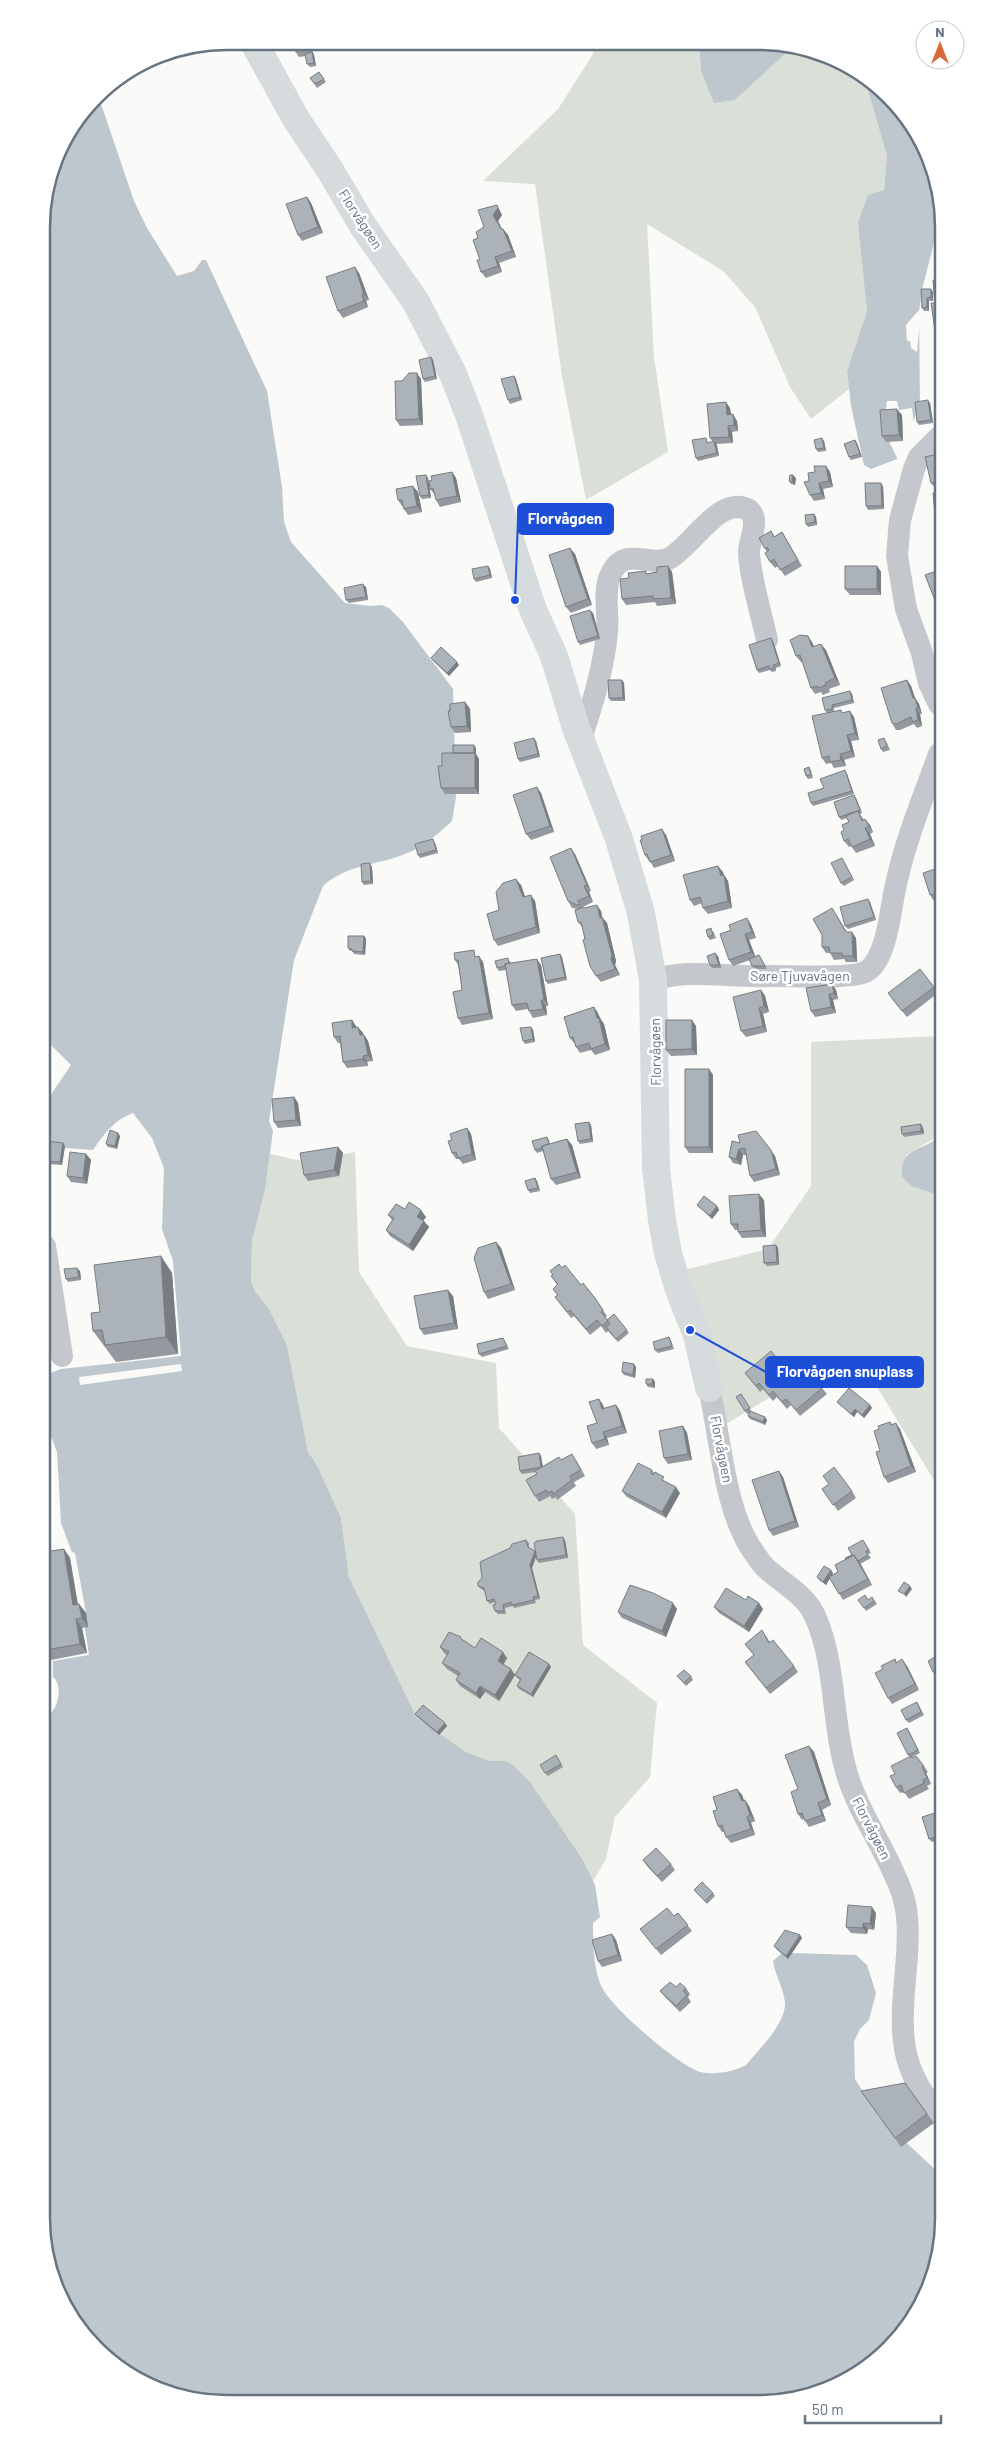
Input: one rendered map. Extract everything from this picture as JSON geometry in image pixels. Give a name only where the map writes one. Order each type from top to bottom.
[{"type":"main road","name":"Florvågøen","points":[[258,50],[296,119],[330,170],[363,226],[416,302],[445,358],[472,424],[533,610],[554,656],[581,739],[606,801],[641,913],[653,980],[656,1168],[662,1220],[668,1253],[697,1335],[709,1388]]},
{"type":"street","points":[[935,441],[919,457],[914,469],[900,520],[897,556],[906,609],[922,653],[929,683],[935,696]]},
{"type":"street","points":[[581,739],[595,694],[605,647],[610,576],[623,560],[629,558],[652,560],[670,558],[724,510],[738,506],[750,510],[754,519],[750,542],[750,564],[768,640]]},
{"type":"street","name":"Søre Tjuvavågen","points":[[653,980],[670,976],[699,974],[822,976],[857,974],[867,971],[879,955],[890,927],[894,895],[910,831],[935,765]]},
{"type":"street","points":[[50,1278],[62,1356]]},
{"type":"street","name":"Florvågøen","points":[[709,1388],[728,1484],[740,1527],[763,1565],[807,1604],[819,1626],[828,1661],[836,1725],[847,1774],[890,1862],[907,1913],[903,2034],[906,2060],[921,2092],[935,2109]]},
{"type":"shaded area","points":[[593,50],[699,50],[701,71],[735,100],[787,52],[815,59],[836,68],[867,88],[887,156],[884,190],[864,270],[867,311],[847,371],[849,389],[811,419],[790,387],[755,307],[723,271],[647,224],[654,357],[668,452],[586,500],[562,376],[535,184],[483,181],[558,109],[593,54]]},
{"type":"shaded area","points":[[699,50],[770,50],[787,52],[735,100],[714,103],[701,71]]},
{"type":"shaded area","points":[[867,88],[891,110],[917,149],[926,170],[932,192],[935,215],[935,239],[922,290],[919,312],[920,405],[897,459],[871,469],[864,465],[851,406],[847,371],[867,311],[858,222],[868,195],[884,190],[887,156]]},
{"type":"shaded area","points":[[101,103],[134,201],[147,228],[177,276],[194,271],[202,260],[206,260],[267,391],[282,487],[284,522],[291,542],[345,603],[370,606],[382,605],[389,608],[403,622],[453,689],[456,797],[452,821],[418,848],[400,856],[355,868],[333,878],[323,886],[294,960],[269,1121],[273,1131],[265,1190],[252,1241],[251,1281],[255,1291],[269,1309],[287,1345],[308,1452],[317,1465],[341,1518],[349,1577],[417,1718],[466,1752],[490,1761],[506,1761],[513,1765],[531,1783],[583,1860],[595,1885],[600,1917],[593,1923],[594,1958],[600,1984],[611,2000],[647,2035],[674,2057],[697,2071],[708,2073],[722,2072],[735,2070],[746,2065],[770,2036],[781,2019],[785,2003],[773,1961],[782,1953],[856,1955],[867,1965],[876,1993],[869,2020],[860,2029],[854,2042],[855,2079],[879,2117],[935,2170],[935,2230],[932,2253],[926,2275],[917,2296],[905,2316],[891,2335],[875,2351],[836,2377],[815,2386],[793,2392],[770,2395],[215,2395],[192,2392],[170,2386],[149,2377],[129,2365],[110,2351],[94,2335],[68,2296],[59,2275],[53,2253],[50,2230],[50,1714],[55,1708],[59,1691],[53,1677],[53,1661],[89,1655],[74,1558],[61,1523],[57,1452],[50,1434],[50,1373],[61,1369],[181,1356],[173,1261],[162,1229],[164,1168],[152,1138],[133,1113],[120,1119],[105,1133],[93,1150],[65,1148],[50,1143],[50,1096],[71,1065],[50,1044],[50,215],[53,192],[63,159],[80,129]]},
{"type":"shaded area","points":[[935,1036],[935,1138],[906,1155],[911,1186],[935,1194],[935,1482],[861,1361],[797,1381],[713,1432],[684,1270],[768,1249],[811,1186],[811,1042]]},
{"type":"shaded area","points":[[934,1141],[935,1194],[911,1186],[902,1177],[902,1166],[909,1154]]},
{"type":"shaded area","points":[[355,1152],[359,1272],[407,1346],[496,1363],[499,1428],[575,1514],[583,1645],[657,1703],[650,1777],[615,1817],[606,1859],[593,1881],[583,1860],[531,1783],[513,1765],[506,1761],[490,1761],[466,1752],[417,1718],[349,1577],[341,1518],[317,1465],[308,1452],[287,1345],[269,1309],[255,1291],[251,1281],[252,1241],[265,1190],[270,1154],[307,1162]]},
{"type":"pier","points":[[921,310],[917,352],[911,348],[910,341],[907,341],[906,325]]},
{"type":"pier","points":[[887,401],[897,401],[899,410],[912,408],[914,426],[898,460],[889,441],[885,415]]},
{"type":"pier","points":[[181,1364],[182,1371],[80,1385],[79,1377]]},
{"type":"pier","points":[[64,1531],[69,1551],[75,1553],[86,1613],[81,1614],[71,1558],[62,1532]]},
{"type":"building","points":[[312,52],[314,63],[307,64],[305,54]]},
{"type":"building","points":[[319,72],[324,79],[315,84],[310,78]]},
{"type":"building","points":[[307,197],[318,227],[298,235],[286,204]]},
{"type":"building","points":[[497,205],[498,208],[493,215],[501,229],[503,229],[512,251],[495,257],[498,266],[481,272],[477,260],[480,260],[473,240],[478,238],[476,232],[484,227],[478,210]]},
{"type":"building","points":[[355,267],[364,294],[362,294],[364,301],[338,311],[326,277]]},
{"type":"building","points":[[933,280],[935,280],[935,303]]},
{"type":"building","points":[[921,289],[931,289],[931,297],[927,298],[927,307],[922,308]]},
{"type":"building","points":[[931,303],[935,303],[935,331]]},
{"type":"building","points":[[431,357],[435,376],[423,379],[419,360]]},
{"type":"building","points":[[409,373],[417,373],[419,419],[396,420],[395,381],[402,381]]},
{"type":"building","points":[[514,376],[520,397],[508,400],[501,379]]},
{"type":"building","points":[[928,400],[931,420],[917,422],[915,402]]},
{"type":"building","points":[[726,402],[727,415],[733,414],[734,425],[728,426],[729,437],[710,438],[707,404]]},
{"type":"building","points":[[897,409],[899,435],[882,436],[880,410]]},
{"type":"building","points":[[706,438],[707,443],[714,441],[717,453],[696,458],[692,440]]},
{"type":"building","points":[[822,438],[824,448],[816,449],[814,440]]},
{"type":"building","points":[[855,440],[860,454],[849,457],[844,444]]},
{"type":"building","points":[[935,455],[935,482],[931,483],[925,457]]},
{"type":"building","points":[[814,466],[826,466],[829,481],[819,483],[821,493],[810,495],[804,482],[809,481],[808,473],[815,472]]},
{"type":"building","points":[[452,472],[457,496],[436,500],[433,488],[430,489],[429,481],[432,480],[431,476]]},
{"type":"building","points":[[426,475],[429,495],[420,496],[416,476]]},
{"type":"building","points":[[790,475],[793,475],[792,482],[789,481]]},
{"type":"building","points":[[865,483],[881,483],[882,506],[866,506]]},
{"type":"building","points":[[413,486],[417,506],[404,509],[402,500],[398,500],[396,489]]},
{"type":"building","points":[[933,493],[935,493],[935,514]]},
{"type":"building","points":[[814,514],[815,522],[806,524],[805,515]]},
{"type":"building","points":[[771,531],[774,537],[782,532],[798,560],[780,570],[774,559],[770,562],[765,553],[769,550],[767,547],[765,549],[759,538]]},
{"type":"building","points":[[570,548],[588,599],[566,607],[549,555]]},
{"type":"building","points":[[488,566],[490,575],[474,579],[472,569]]},
{"type":"building","points":[[668,566],[671,598],[653,599],[653,596],[622,599],[620,579],[629,578],[628,573],[646,571],[646,574],[657,572],[657,567]]},
{"type":"building","points":[[845,566],[877,566],[877,589],[845,589]]},
{"type":"building","points":[[935,571],[935,600],[925,575]]},
{"type":"building","points":[[363,584],[366,597],[346,600],[344,588]]},
{"type":"building","points":[[590,610],[598,636],[578,642],[570,616]]},
{"type":"building","points":[[800,635],[808,636],[812,647],[821,644],[835,678],[825,683],[826,685],[811,688],[800,655],[796,656],[790,640]]},
{"type":"building","points":[[771,638],[779,663],[773,665],[774,668],[770,669],[769,666],[757,670],[749,645]]},
{"type":"building","points":[[441,647],[457,662],[447,673],[431,658]]},
{"type":"building","points":[[608,680],[622,680],[623,698],[609,698]]},
{"type":"building","points":[[907,680],[918,708],[916,708],[918,720],[913,722],[911,717],[896,724],[892,723],[881,688]]},
{"type":"building","points":[[850,691],[852,700],[832,705],[832,709],[825,710],[822,698]]},
{"type":"building","points":[[465,702],[467,726],[451,727],[448,711],[450,711],[450,704]]},
{"type":"building","points":[[841,710],[842,713],[850,711],[855,733],[847,735],[851,751],[840,754],[841,760],[830,762],[829,756],[822,758],[812,716]]},
{"type":"building","points":[[534,738],[538,754],[518,759],[514,743]]},
{"type":"building","points":[[884,738],[887,746],[881,749],[878,740]]},
{"type":"building","points":[[453,745],[474,745],[474,753],[453,753]]},
{"type":"building","points":[[442,753],[475,753],[475,788],[441,788],[438,766],[442,766]]},
{"type":"building","points":[[809,767],[811,775],[806,776],[804,769]]},
{"type":"building","points":[[845,770],[852,791],[811,803],[808,793],[824,788],[820,779]]},
{"type":"building","points":[[537,787],[550,826],[526,834],[513,795]]},
{"type":"building","points":[[854,795],[860,810],[839,817],[834,802]]},
{"type":"building","points":[[858,811],[862,821],[865,819],[869,826],[865,828],[870,839],[852,847],[848,839],[844,841],[841,832],[844,830],[842,825],[849,822],[846,816]]},
{"type":"building","points":[[662,829],[671,855],[650,862],[647,854],[645,855],[640,840],[642,840],[641,836]]},
{"type":"building","points":[[433,839],[436,850],[418,855],[415,844]]},
{"type":"building","points":[[571,848],[587,885],[584,886],[589,896],[578,901],[580,904],[577,905],[568,901],[550,857]]},
{"type":"building","points":[[842,858],[852,877],[841,883],[831,863]]},
{"type":"building","points":[[370,863],[371,881],[362,882],[361,864]]},
{"type":"building","points":[[718,866],[721,876],[724,875],[728,901],[703,908],[700,897],[690,900],[683,875]]},
{"type":"building","points":[[935,869],[935,894],[930,895],[923,873]]},
{"type":"building","points":[[516,879],[523,897],[531,895],[536,927],[494,940],[487,914],[499,910],[496,892],[503,883]]},
{"type":"building","points":[[868,899],[874,917],[845,926],[840,907]]},
{"type":"building","points":[[597,905],[600,918],[602,917],[615,969],[596,976],[590,966],[583,940],[585,939],[581,922],[578,922],[575,910],[581,907]]},
{"type":"building","points":[[832,908],[846,932],[852,932],[853,956],[842,956],[842,953],[830,953],[829,947],[822,947],[822,935],[813,919]]},
{"type":"building","points":[[747,918],[752,932],[745,934],[751,952],[729,960],[720,934],[731,930],[729,925]]},
{"type":"building","points":[[711,928],[713,935],[708,937],[706,930]]},
{"type":"building","points":[[348,936],[364,936],[363,952],[352,951],[352,949],[348,948]]},
{"type":"building","points":[[474,950],[475,957],[479,956],[489,1013],[458,1018],[453,992],[462,990],[458,960],[455,960],[454,953]]},
{"type":"building","points":[[715,953],[719,965],[710,965],[707,956]]},
{"type":"building","points":[[560,954],[565,977],[546,981],[541,958]]},
{"type":"building","points":[[759,955],[765,966],[752,966],[749,959]]},
{"type":"building","points":[[508,958],[509,963],[497,968],[495,961]]},
{"type":"building","points":[[537,959],[544,1000],[541,1000],[543,1009],[529,1011],[527,1003],[512,1005],[505,964]]},
{"type":"building","points":[[920,969],[934,987],[902,1011],[888,993]]},
{"type":"building","points":[[832,984],[834,993],[829,994],[831,1007],[811,1011],[806,988]]},
{"type":"building","points":[[761,990],[764,1006],[759,1008],[763,1026],[741,1031],[733,997]]},
{"type":"building","points":[[594,1007],[597,1018],[599,1018],[605,1044],[591,1049],[589,1043],[576,1047],[573,1037],[570,1038],[564,1017]]},
{"type":"building","points":[[352,1020],[352,1028],[358,1027],[360,1035],[364,1035],[368,1055],[363,1056],[363,1059],[343,1062],[340,1036],[334,1037],[332,1023]]},
{"type":"building","points":[[666,1020],[692,1020],[692,1049],[666,1050]]},
{"type":"building","points":[[531,1027],[533,1039],[523,1041],[520,1028]]},
{"type":"building","points":[[685,1069],[709,1069],[709,1147],[685,1147]]},
{"type":"building","points":[[294,1097],[296,1120],[274,1122],[272,1099]]},
{"type":"building","points":[[589,1122],[591,1139],[578,1141],[575,1124]]},
{"type":"building","points":[[921,1124],[921,1131],[902,1134],[901,1127]]},
{"type":"building","points":[[467,1128],[472,1154],[458,1158],[456,1152],[452,1153],[448,1141],[452,1140],[450,1134]]},
{"type":"building","points":[[110,1130],[118,1133],[115,1146],[106,1144]]},
{"type":"building","points":[[756,1131],[771,1150],[776,1169],[750,1176],[745,1148],[739,1149],[736,1159],[729,1157],[732,1141],[740,1143],[738,1135]]},
{"type":"building","points":[[547,1137],[549,1144],[535,1150],[532,1141]]},
{"type":"building","points":[[567,1139],[577,1172],[551,1179],[542,1146]]},
{"type":"building","points":[[50,1141],[63,1143],[60,1162],[50,1161]]},
{"type":"building","points":[[338,1147],[334,1170],[304,1175],[300,1153]]},
{"type":"building","points":[[70,1152],[86,1154],[83,1178],[67,1176]]},
{"type":"building","points":[[535,1178],[538,1188],[528,1190],[525,1181]]},
{"type":"building","points":[[759,1194],[761,1230],[738,1232],[738,1224],[731,1224],[729,1196]]},
{"type":"building","points":[[704,1196],[717,1206],[710,1216],[697,1205]]},
{"type":"building","points":[[409,1202],[421,1210],[417,1217],[424,1221],[409,1245],[386,1230],[394,1218],[388,1215],[396,1204],[405,1209]]},
{"type":"building","points":[[496,1242],[511,1284],[484,1292],[474,1258],[478,1248]]},
{"type":"building","points":[[776,1245],[777,1262],[764,1263],[763,1246]]},
{"type":"building","points":[[161,1256],[166,1337],[105,1345],[102,1330],[93,1331],[91,1313],[100,1312],[94,1265]]},
{"type":"building","points":[[559,1264],[562,1268],[565,1265],[581,1285],[583,1283],[595,1298],[603,1310],[601,1312],[608,1321],[602,1326],[597,1320],[586,1329],[570,1310],[567,1312],[555,1297],[558,1295],[553,1289],[558,1284],[551,1276],[553,1275],[550,1271]]},
{"type":"building","points":[[77,1268],[79,1277],[66,1279],[64,1269]]},
{"type":"building","points":[[448,1290],[454,1323],[420,1329],[414,1296]]},
{"type":"building","points":[[614,1314],[627,1330],[616,1339],[606,1327],[610,1324],[607,1320]]},
{"type":"building","points":[[669,1337],[672,1346],[655,1350],[653,1342]]},
{"type":"building","points":[[503,1338],[507,1346],[479,1354],[477,1344]]},
{"type":"building","points":[[771,1351],[782,1364],[786,1360],[795,1371],[799,1368],[808,1379],[812,1376],[822,1388],[796,1410],[786,1399],[782,1402],[773,1391],[769,1395],[759,1383],[756,1386],[745,1373]]},
{"type":"building","points":[[623,1362],[634,1364],[633,1375],[622,1372]]},
{"type":"building","points":[[646,1379],[653,1379],[652,1384],[646,1384]]},
{"type":"building","points":[[849,1388],[870,1405],[862,1415],[855,1409],[851,1414],[837,1402]]},
{"type":"building","points":[[741,1394],[750,1408],[745,1411],[736,1397]]},
{"type":"building","points":[[599,1399],[602,1409],[616,1405],[622,1426],[603,1432],[605,1439],[592,1443],[587,1426],[597,1423],[589,1402]]},
{"type":"building","points":[[750,1411],[765,1417],[763,1422],[748,1416]]},
{"type":"building","points":[[890,1422],[891,1425],[896,1423],[911,1466],[884,1477],[876,1452],[880,1451],[874,1431],[879,1429],[878,1426]]},
{"type":"building","points":[[683,1426],[688,1454],[664,1458],[659,1431]]},
{"type":"building","points":[[539,1453],[541,1467],[520,1471],[518,1457]]},
{"type":"building","points":[[572,1454],[581,1470],[570,1476],[572,1480],[553,1494],[552,1491],[548,1493],[546,1490],[535,1496],[526,1480],[537,1474],[535,1471],[559,1457],[561,1460]]},
{"type":"building","points":[[638,1463],[652,1470],[651,1473],[653,1475],[655,1472],[664,1477],[662,1480],[676,1487],[662,1512],[622,1491]]},
{"type":"building","points":[[834,1467],[852,1491],[833,1505],[822,1489],[829,1484],[823,1476]]},
{"type":"building","points":[[779,1471],[795,1521],[769,1530],[752,1480]]},
{"type":"building","points":[[563,1537],[566,1555],[537,1560],[534,1543]]},
{"type":"building","points":[[526,1540],[528,1547],[535,1551],[530,1565],[538,1596],[533,1597],[534,1600],[512,1605],[511,1602],[503,1605],[504,1611],[495,1611],[493,1605],[496,1604],[494,1599],[487,1601],[484,1588],[478,1586],[478,1582],[482,1578],[480,1562],[510,1548],[512,1544]]},
{"type":"building","points":[[863,1540],[869,1550],[866,1551],[868,1555],[858,1561],[854,1555],[846,1559],[852,1555],[848,1548]]},
{"type":"building","points":[[64,1549],[73,1605],[79,1604],[82,1618],[76,1619],[80,1644],[50,1649],[50,1551]]},
{"type":"building","points":[[854,1555],[868,1579],[839,1594],[829,1577],[838,1572],[835,1565]]},
{"type":"building","points":[[824,1566],[831,1570],[823,1582],[817,1577]]},
{"type":"building","points":[[904,1582],[910,1586],[904,1594],[898,1591]]},
{"type":"building","points":[[630,1585],[653,1593],[673,1603],[662,1631],[618,1612]]},
{"type":"building","points":[[726,1588],[746,1600],[748,1596],[759,1603],[744,1626],[714,1607]]},
{"type":"building","points":[[865,1595],[868,1600],[872,1597],[874,1601],[864,1608],[858,1600]]},
{"type":"building","points":[[762,1630],[769,1643],[773,1640],[794,1666],[766,1688],[745,1662],[754,1655],[745,1644]]},
{"type":"building","points":[[449,1632],[461,1637],[475,1648],[481,1638],[503,1652],[498,1661],[511,1669],[495,1695],[480,1686],[476,1693],[456,1680],[460,1673],[442,1663],[449,1652],[440,1647]]},
{"type":"building","points":[[529,1652],[549,1664],[531,1694],[517,1686],[521,1679],[515,1675]]},
{"type":"building","points":[[935,1657],[935,1671],[933,1672],[928,1661]]},
{"type":"building","points":[[895,1659],[896,1663],[902,1659],[915,1684],[888,1698],[875,1673],[883,1669],[881,1666]]},
{"type":"building","points":[[684,1670],[691,1676],[684,1683],[677,1676]]},
{"type":"building","points":[[917,1702],[921,1712],[906,1720],[901,1710]]},
{"type":"building","points":[[423,1705],[445,1723],[437,1732],[415,1714]]},
{"type":"building","points":[[907,1728],[918,1750],[908,1755],[897,1733]]},
{"type":"building","points":[[809,1746],[827,1799],[818,1803],[822,1815],[805,1821],[802,1813],[798,1814],[791,1792],[798,1789],[785,1755]]},
{"type":"building","points":[[556,1755],[561,1764],[545,1773],[540,1765]]},
{"type":"building","points":[[911,1756],[912,1758],[916,1756],[924,1766],[922,1767],[927,1778],[923,1780],[924,1783],[904,1793],[901,1785],[896,1787],[890,1776],[895,1774],[891,1766]]},
{"type":"building","points":[[737,1789],[742,1801],[745,1800],[750,1815],[747,1817],[751,1829],[726,1837],[722,1825],[718,1826],[713,1811],[717,1810],[713,1797]]},
{"type":"building","points":[[935,1813],[935,1837],[929,1839],[922,1817]]},
{"type":"building","points":[[656,1848],[671,1864],[657,1876],[643,1860]]},
{"type":"building","points":[[702,1882],[713,1893],[705,1901],[694,1890]]},
{"type":"building","points":[[848,1905],[872,1907],[870,1924],[863,1923],[863,1928],[846,1927]]},
{"type":"building","points":[[667,1908],[674,1916],[678,1913],[688,1925],[656,1949],[640,1929]]},
{"type":"building","points":[[785,1930],[800,1935],[786,1956],[774,1946]]},
{"type":"building","points":[[612,1934],[618,1955],[598,1961],[592,1940]]},
{"type":"building","points":[[670,1982],[676,1987],[680,1983],[686,1988],[683,1991],[687,1995],[676,2006],[660,1991]]},
{"type":"building","points":[[905,2083],[927,2114],[895,2138],[861,2091]]},
{"type":"place","name":"Florvågøen","points":[[515,600]]},
{"type":"place","name":"Florvågøen snuplass","points":[[690,1330]]}]
